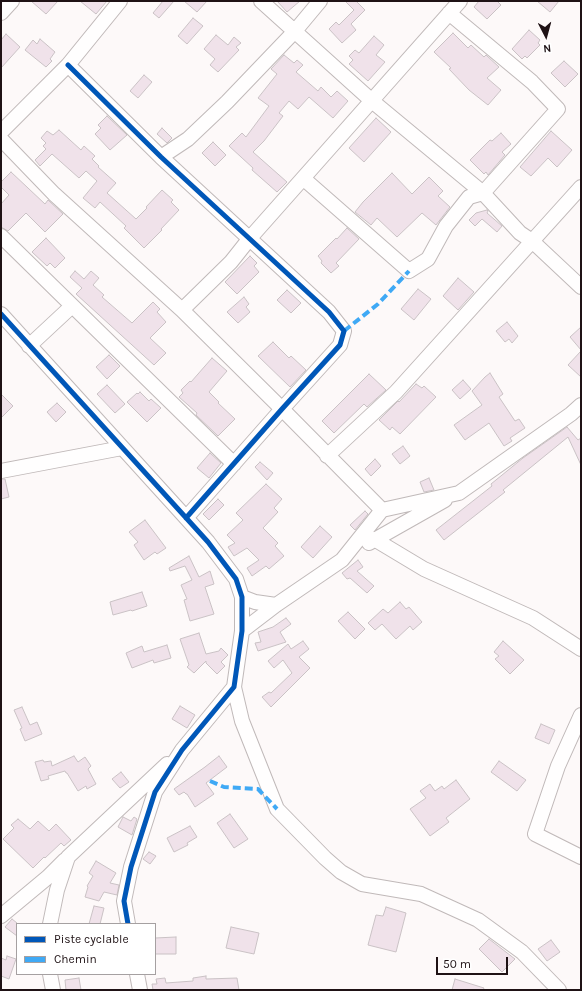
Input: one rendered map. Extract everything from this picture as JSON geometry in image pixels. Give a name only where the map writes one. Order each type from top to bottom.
[{"type":"street","points":[[1,13],[12,1]]},
{"type":"street","points":[[1,132],[68,65],[120,1]]},
{"type":"street","points":[[261,1],[372,101],[483,193],[520,233],[532,241],[581,287]]},
{"type":"street","points":[[161,157],[188,139],[227,102],[295,31],[320,1]]},
{"type":"street","points":[[182,310],[231,262],[250,238],[304,179],[460,1]]},
{"type":"street","points":[[304,179],[409,271],[428,259],[446,226],[469,197],[483,193],[558,109],[532,82],[449,13]]},
{"type":"street","points":[[68,65],[161,157],[329,312],[344,331],[340,345],[282,408],[186,518]]},
{"type":"street","points":[[1,139],[54,194],[182,310],[282,408],[327,456],[382,510]]},
{"type":"street","points":[[327,456],[396,392],[581,187]]},
{"type":"street","points":[[1,236],[234,464]]},
{"type":"street","points":[[30,346],[72,306]]},
{"type":"street","points":[[1,314],[208,542],[236,579],[242,597],[242,631],[234,687],[242,721],[277,809],[325,858],[341,872],[362,884],[421,894],[478,920],[522,952],[559,990]]},
{"type":"street","points":[[242,631],[276,605],[374,539],[459,493],[578,412]]},
{"type":"street","points":[[1,471],[122,448]]},
{"type":"street","points":[[342,560],[382,510],[459,493]]},
{"type":"street","points":[[374,539],[424,568],[533,618],[581,648]]},
{"type":"street","points":[[242,597],[255,602],[276,605]]},
{"type":"street","points":[[128,923],[124,901],[130,867],[155,792],[182,750],[234,687]]},
{"type":"street","points":[[581,715],[558,766],[535,834],[581,857]]},
{"type":"street","points":[[1,916],[48,877],[182,750]]},
{"type":"street","points":[[50,923],[57,890],[68,857]]},
{"type":"street","points":[[50,975],[53,990]]},
{"type":"street","points":[[137,975],[140,990]]},
{"type":"building","points":[[31,1],[58,1],[46,14]]},
{"type":"building","points":[[80,1],[107,1],[96,14]]},
{"type":"building","points":[[163,1],[174,1],[159,18],[153,13]]},
{"type":"building","points":[[184,1],[207,1],[197,12]]},
{"type":"building","points":[[277,1],[300,1],[287,12]]},
{"type":"building","points":[[345,1],[356,1],[365,10],[351,24],[356,30],[342,43],[329,29],[336,22],[339,25],[354,10]]},
{"type":"building","points":[[479,1],[497,1],[501,5],[487,19],[474,7]]},
{"type":"building","points":[[537,1],[559,1],[550,12]]},
{"type":"building","points":[[193,18],[203,26],[187,44],[178,36]]},
{"type":"building","points":[[529,30],[540,40],[538,43],[540,45],[527,58],[525,56],[522,59],[512,49]]},
{"type":"building","points":[[453,33],[468,48],[471,45],[484,57],[486,55],[499,67],[487,78],[501,90],[488,105],[469,90],[449,69],[451,68],[434,52]]},
{"type":"building","points":[[6,34],[20,47],[1,68],[1,40]]},
{"type":"building","points":[[216,35],[228,45],[234,37],[241,43],[236,47],[239,50],[218,72],[210,65],[215,59],[204,49]]},
{"type":"building","points":[[374,36],[384,45],[376,55],[385,62],[368,81],[349,64],[353,60],[349,56],[355,50],[359,53]]},
{"type":"building","points":[[40,39],[55,52],[50,59],[52,61],[46,67],[25,50],[33,40],[37,44]]},
{"type":"building","points":[[284,55],[294,63],[297,60],[303,65],[296,72],[318,91],[321,87],[331,97],[337,91],[348,101],[333,118],[309,97],[298,109],[289,101],[279,113],[283,116],[264,141],[253,152],[287,182],[277,192],[252,170],[253,168],[229,146],[242,133],[246,137],[269,106],[258,98],[277,74],[271,69]]},
{"type":"building","points":[[564,61],[578,74],[565,87],[551,73]]},
{"type":"building","points":[[144,75],[152,82],[138,98],[130,91]]},
{"type":"building","points":[[107,116],[127,135],[110,150],[95,134],[101,128],[98,125]]},
{"type":"building","points":[[376,118],[391,132],[364,162],[349,148]]},
{"type":"building","points":[[162,128],[172,138],[167,143],[157,134]]},
{"type":"building","points":[[59,130],[81,150],[84,146],[95,156],[92,159],[99,166],[98,167],[116,183],[107,193],[136,219],[162,190],[173,200],[171,202],[179,210],[144,248],[124,228],[126,226],[100,202],[95,208],[83,198],[97,181],[86,171],[79,178],[52,154],[40,166],[35,160],[46,149],[43,146],[46,143],[41,138],[47,131],[53,135]]},
{"type":"building","points":[[551,131],[572,150],[557,167],[548,158],[531,176],[520,167]]},
{"type":"building","points":[[501,133],[511,144],[502,152],[505,155],[488,175],[486,172],[484,174],[470,160],[490,140],[492,141]]},
{"type":"building","points":[[213,142],[226,155],[215,166],[202,153]]},
{"type":"building","points":[[11,172],[45,204],[48,200],[63,214],[45,232],[26,213],[8,231],[1,227],[1,204],[9,195],[1,187],[1,182]]},
{"type":"building","points":[[392,173],[412,194],[429,177],[443,191],[438,196],[450,207],[436,225],[422,213],[397,237],[377,218],[371,225],[355,212]]},
{"type":"building","points":[[487,210],[487,213],[502,226],[497,232],[482,219],[475,226],[469,220],[476,213]]},
{"type":"building","points":[[347,228],[359,239],[336,263],[339,266],[331,273],[321,263],[322,261],[318,256]]},
{"type":"building","points":[[46,238],[65,258],[55,268],[50,263],[47,266],[32,252]]},
{"type":"building","points":[[250,256],[257,263],[254,266],[259,272],[237,294],[225,282]]},
{"type":"building","points":[[75,271],[84,279],[91,271],[99,278],[93,285],[104,295],[102,297],[132,323],[153,302],[160,309],[157,312],[166,322],[150,338],[166,353],[154,365],[76,294],[82,288],[70,277]]},
{"type":"building","points":[[458,278],[474,292],[458,310],[443,296]]},
{"type":"building","points":[[418,289],[431,299],[414,320],[401,309]]},
{"type":"building","points":[[287,290],[301,303],[291,313],[277,300]]},
{"type":"building","points":[[244,297],[249,304],[246,307],[250,312],[238,323],[227,312]]},
{"type":"building","points":[[507,322],[518,336],[512,343],[509,339],[505,342],[496,331]]},
{"type":"building","points":[[581,327],[581,350],[570,337]]},
{"type":"building","points":[[273,342],[289,358],[291,356],[306,370],[290,387],[258,356]]},
{"type":"building","points":[[581,351],[581,377],[568,365]]},
{"type":"building","points":[[109,355],[120,366],[107,379],[96,367]]},
{"type":"building","points":[[212,358],[227,371],[209,392],[235,419],[218,436],[196,415],[197,413],[179,397],[183,393],[181,390],[190,381],[191,382]]},
{"type":"building","points":[[490,373],[503,394],[499,397],[515,421],[519,419],[525,428],[510,438],[512,441],[504,446],[489,423],[465,440],[454,425],[482,405],[472,391]]},
{"type":"building","points":[[369,374],[386,390],[367,407],[364,404],[334,433],[322,421]]},
{"type":"building","points":[[463,380],[471,389],[460,399],[452,390]]},
{"type":"building","points":[[416,384],[422,388],[424,386],[436,397],[400,434],[392,427],[390,430],[379,420]]},
{"type":"building","points":[[107,385],[125,404],[115,413],[97,394]]},
{"type":"building","points":[[140,392],[149,401],[151,399],[161,408],[147,422],[127,402]]},
{"type":"building","points":[[1,394],[13,406],[1,418]]},
{"type":"building","points":[[57,403],[66,412],[56,422],[47,412]]},
{"type":"building","points":[[567,427],[578,440],[581,438],[581,465],[568,437],[503,490],[505,492],[444,540],[436,530],[492,486],[491,484],[523,458]]},
{"type":"building","points":[[403,446],[410,456],[400,464],[392,454]]},
{"type":"building","points":[[210,453],[221,463],[209,478],[197,468]]},
{"type":"building","points":[[375,459],[381,466],[371,476],[365,469]]},
{"type":"building","points":[[260,462],[273,473],[267,480],[255,467]]},
{"type":"building","points":[[429,478],[434,490],[424,492],[420,482]]},
{"type":"building","points":[[1,479],[5,479],[9,497],[1,499]]},
{"type":"building","points":[[266,484],[282,499],[274,508],[278,512],[263,528],[278,543],[275,546],[284,556],[269,569],[266,566],[252,576],[247,568],[259,560],[247,548],[234,556],[228,547],[235,543],[227,535],[243,520],[236,513]]},
{"type":"building","points":[[218,499],[224,505],[209,520],[203,514]]},
{"type":"building","points":[[365,511],[368,514],[355,530],[350,525]]},
{"type":"building","points":[[145,520],[166,548],[157,554],[155,552],[144,560],[134,545],[138,542],[129,532]]},
{"type":"building","points":[[320,526],[332,537],[313,558],[301,547]]},
{"type":"building","points":[[189,556],[199,577],[210,571],[214,584],[205,587],[214,614],[190,621],[184,600],[187,599],[181,585],[192,580],[185,566],[170,571],[169,568]]},
{"type":"building","points":[[358,560],[363,567],[357,571],[374,586],[367,593],[350,578],[347,579],[342,573]]},
{"type":"building","points":[[142,592],[147,606],[113,615],[110,602]]},
{"type":"building","points":[[400,602],[406,609],[409,607],[422,622],[413,630],[410,626],[396,639],[382,624],[375,630],[368,623],[383,609],[388,613]]},
{"type":"building","points":[[348,612],[365,629],[355,639],[338,621]]},
{"type":"building","points":[[286,618],[291,624],[280,632],[286,642],[258,651],[255,643],[261,642],[258,632],[273,627]]},
{"type":"building","points":[[199,633],[206,654],[219,651],[221,648],[228,655],[221,662],[225,666],[217,674],[206,663],[206,661],[194,673],[187,667],[189,665],[180,639]]},
{"type":"building","points":[[303,641],[309,649],[299,657],[310,668],[271,707],[262,697],[269,692],[271,693],[292,673],[283,660],[274,668],[268,661],[288,644],[291,649]]},
{"type":"building","points":[[503,641],[524,660],[510,674],[495,659],[499,656],[494,652]]},
{"type":"building","points":[[167,645],[171,658],[154,663],[153,660],[132,668],[126,653],[142,646],[144,652]]},
{"type":"building","points":[[180,706],[195,715],[187,728],[172,719]]},
{"type":"building","points":[[22,707],[30,725],[37,722],[42,734],[25,741],[20,729],[22,728],[14,710]]},
{"type":"building","points":[[541,724],[555,730],[549,744],[535,738]]},
{"type":"building","points":[[74,756],[78,762],[85,757],[91,766],[88,769],[96,784],[87,789],[86,786],[78,791],[65,771],[48,776],[49,779],[41,781],[35,762],[43,760],[44,762],[51,761],[52,766]]},
{"type":"building","points":[[219,756],[227,767],[206,783],[214,794],[195,807],[187,794],[184,792],[179,795],[174,789]]},
{"type":"building","points":[[499,761],[526,780],[517,791],[491,772]]},
{"type":"building","points":[[121,772],[129,782],[120,788],[112,779]]},
{"type":"building","points":[[456,780],[470,799],[446,818],[449,822],[430,836],[410,809],[426,798],[420,791],[430,784],[435,791],[442,786],[444,789]]},
{"type":"building","points":[[230,814],[248,839],[234,848],[217,823]]},
{"type":"building","points":[[123,817],[131,821],[134,817],[137,819],[132,835],[118,827]]},
{"type":"building","points":[[18,819],[30,829],[38,821],[49,831],[56,824],[71,840],[64,846],[61,843],[33,868],[3,839],[14,828],[11,825]]},
{"type":"building","points":[[190,826],[197,837],[187,843],[188,845],[174,852],[167,838]]},
{"type":"building","points":[[149,852],[156,856],[150,864],[143,859]]},
{"type":"building","points":[[96,861],[116,873],[110,883],[119,885],[117,895],[104,892],[99,901],[85,897],[87,886],[93,876],[89,873]]},
{"type":"building","points":[[94,906],[104,908],[100,923],[89,923]]},
{"type":"building","points":[[386,907],[406,913],[396,952],[368,945],[376,915],[383,916]]},
{"type":"building","points":[[12,919],[17,923],[16,935],[5,927]]},
{"type":"building","points":[[231,927],[259,933],[254,954],[226,948]]},
{"type":"building","points":[[176,937],[176,954],[156,954],[156,938]]},
{"type":"building","points":[[489,939],[515,959],[502,972],[479,949]]},
{"type":"building","points":[[551,940],[560,952],[547,961],[538,949]]},
{"type":"building","points":[[7,956],[16,959],[9,979],[1,976],[1,958],[6,960]]},
{"type":"building","points":[[206,976],[206,979],[237,978],[239,990],[153,990],[152,984],[157,984],[156,979],[165,978],[166,983],[193,981],[193,978]]},
{"type":"building","points":[[79,978],[81,990],[66,990],[65,980]]},
{"type":"building","points":[[455,979],[484,988],[483,990],[452,990]]},
{"type":"marked path","points":[[344,331],[378,304],[409,271]]},
{"type":"marked path","points":[[210,781],[224,787],[258,789],[277,809]]},
{"type":"cycle path","points":[[68,65],[161,157],[329,312],[344,331],[340,345],[186,518]]},
{"type":"cycle path","points":[[1,314],[208,542],[236,579],[242,597],[242,631],[234,687],[182,750],[155,792],[131,867],[124,901],[128,923]]}]
